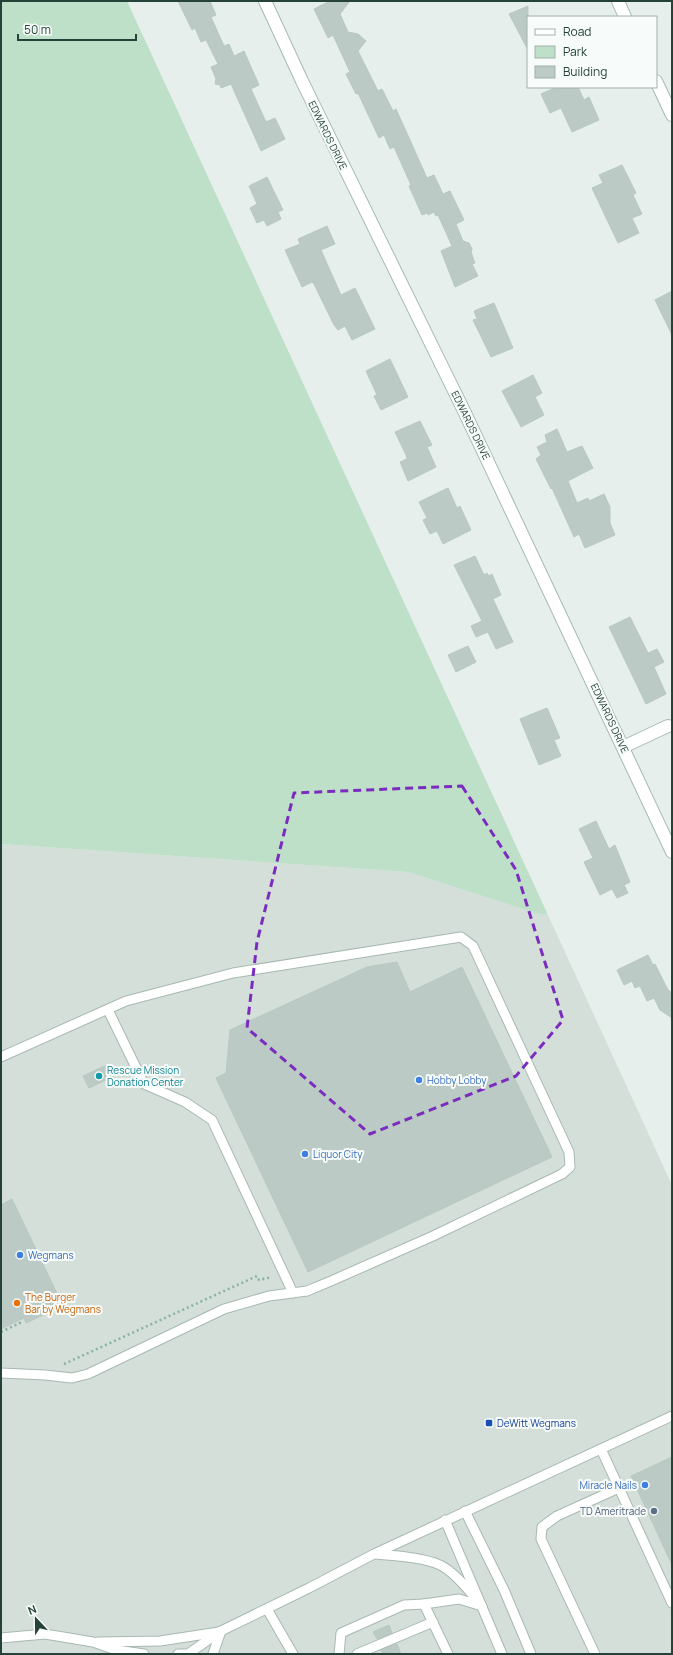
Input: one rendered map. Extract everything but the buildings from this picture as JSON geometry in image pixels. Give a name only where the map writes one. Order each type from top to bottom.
[{"type":"street","name":"EDWARDS DRIVE","points":[[265,1],[302,81],[465,413],[672,852]]},
{"type":"street","points":[[618,1],[625,16]]},
{"type":"street","points":[[657,83],[672,115]]},
{"type":"street","points":[[623,747],[668,726]]},
{"type":"lane","points":[[1,1057],[126,1001],[232,973],[461,937],[473,946],[569,1152],[570,1167],[562,1174],[433,1236],[308,1291],[269,1296],[224,1309],[88,1374],[72,1378],[1,1373]]},
{"type":"lane","points":[[108,1010],[144,1084],[184,1102],[212,1120],[293,1292]]},
{"type":"lane","points":[[178,1654],[188,1654],[221,1631],[374,1554],[672,1416]]},
{"type":"lane","points":[[601,1449],[672,1603]]},
{"type":"lane","points":[[595,1654],[541,1539],[542,1527],[557,1516],[619,1488]]},
{"type":"lane","points":[[465,1511],[504,1590],[531,1654]]},
{"type":"lane","points":[[445,1520],[502,1654]]},
{"type":"lane","points":[[374,1554],[401,1556],[440,1565],[463,1583],[482,1606]]},
{"type":"lane","points":[[339,1654],[341,1633],[404,1605],[459,1599],[482,1606]]},
{"type":"lane","points":[[424,1604],[448,1654]]},
{"type":"lane","points":[[267,1609],[293,1654]]},
{"type":"lane","points":[[357,1654],[433,1622]]},
{"type":"lane","points":[[93,1642],[160,1641],[221,1631]]},
{"type":"lane","points":[[200,1654],[221,1631]]},
{"type":"lane","points":[[213,1654],[221,1631]]},
{"type":"lane","points":[[1,1638],[46,1634],[93,1642],[116,1650],[144,1654]]},
{"type":"lane","points":[[93,1642],[103,1654]]},
{"type":"path","points":[[62,1365],[257,1276],[259,1280],[284,1273]]},
{"type":"path","points":[[1,1332],[20,1324],[19,1321]]},
{"type":"highlighted area","points":[[462,786],[516,870],[563,1020],[516,1076],[370,1134],[247,1028],[257,942],[294,793]]},
{"type":"shaded area","points":[[1,844],[408,872],[535,913],[548,915],[672,1185],[672,1654],[1,1654]]},
{"type":"green space","points":[[1,1],[127,1],[548,915],[535,913],[408,872],[1,844]]},
{"type":"place","name":"Rescue Mission Donation Center","points":[[99,1076]]},
{"type":"place","name":"Hobby Lobby","points":[[419,1080]]},
{"type":"place","name":"Liquor City","points":[[305,1154]]},
{"type":"place","name":"Wegmans","points":[[20,1255]]},
{"type":"place","name":"The Burger Bar by Wegmans","points":[[17,1303]]},
{"type":"place","name":"DeWitt Wegmans","points":[[489,1423]]},
{"type":"place","name":"Miracle Nails","points":[[645,1485]]},
{"type":"place","name":"TD Ameritrade","points":[[654,1511]]}]
